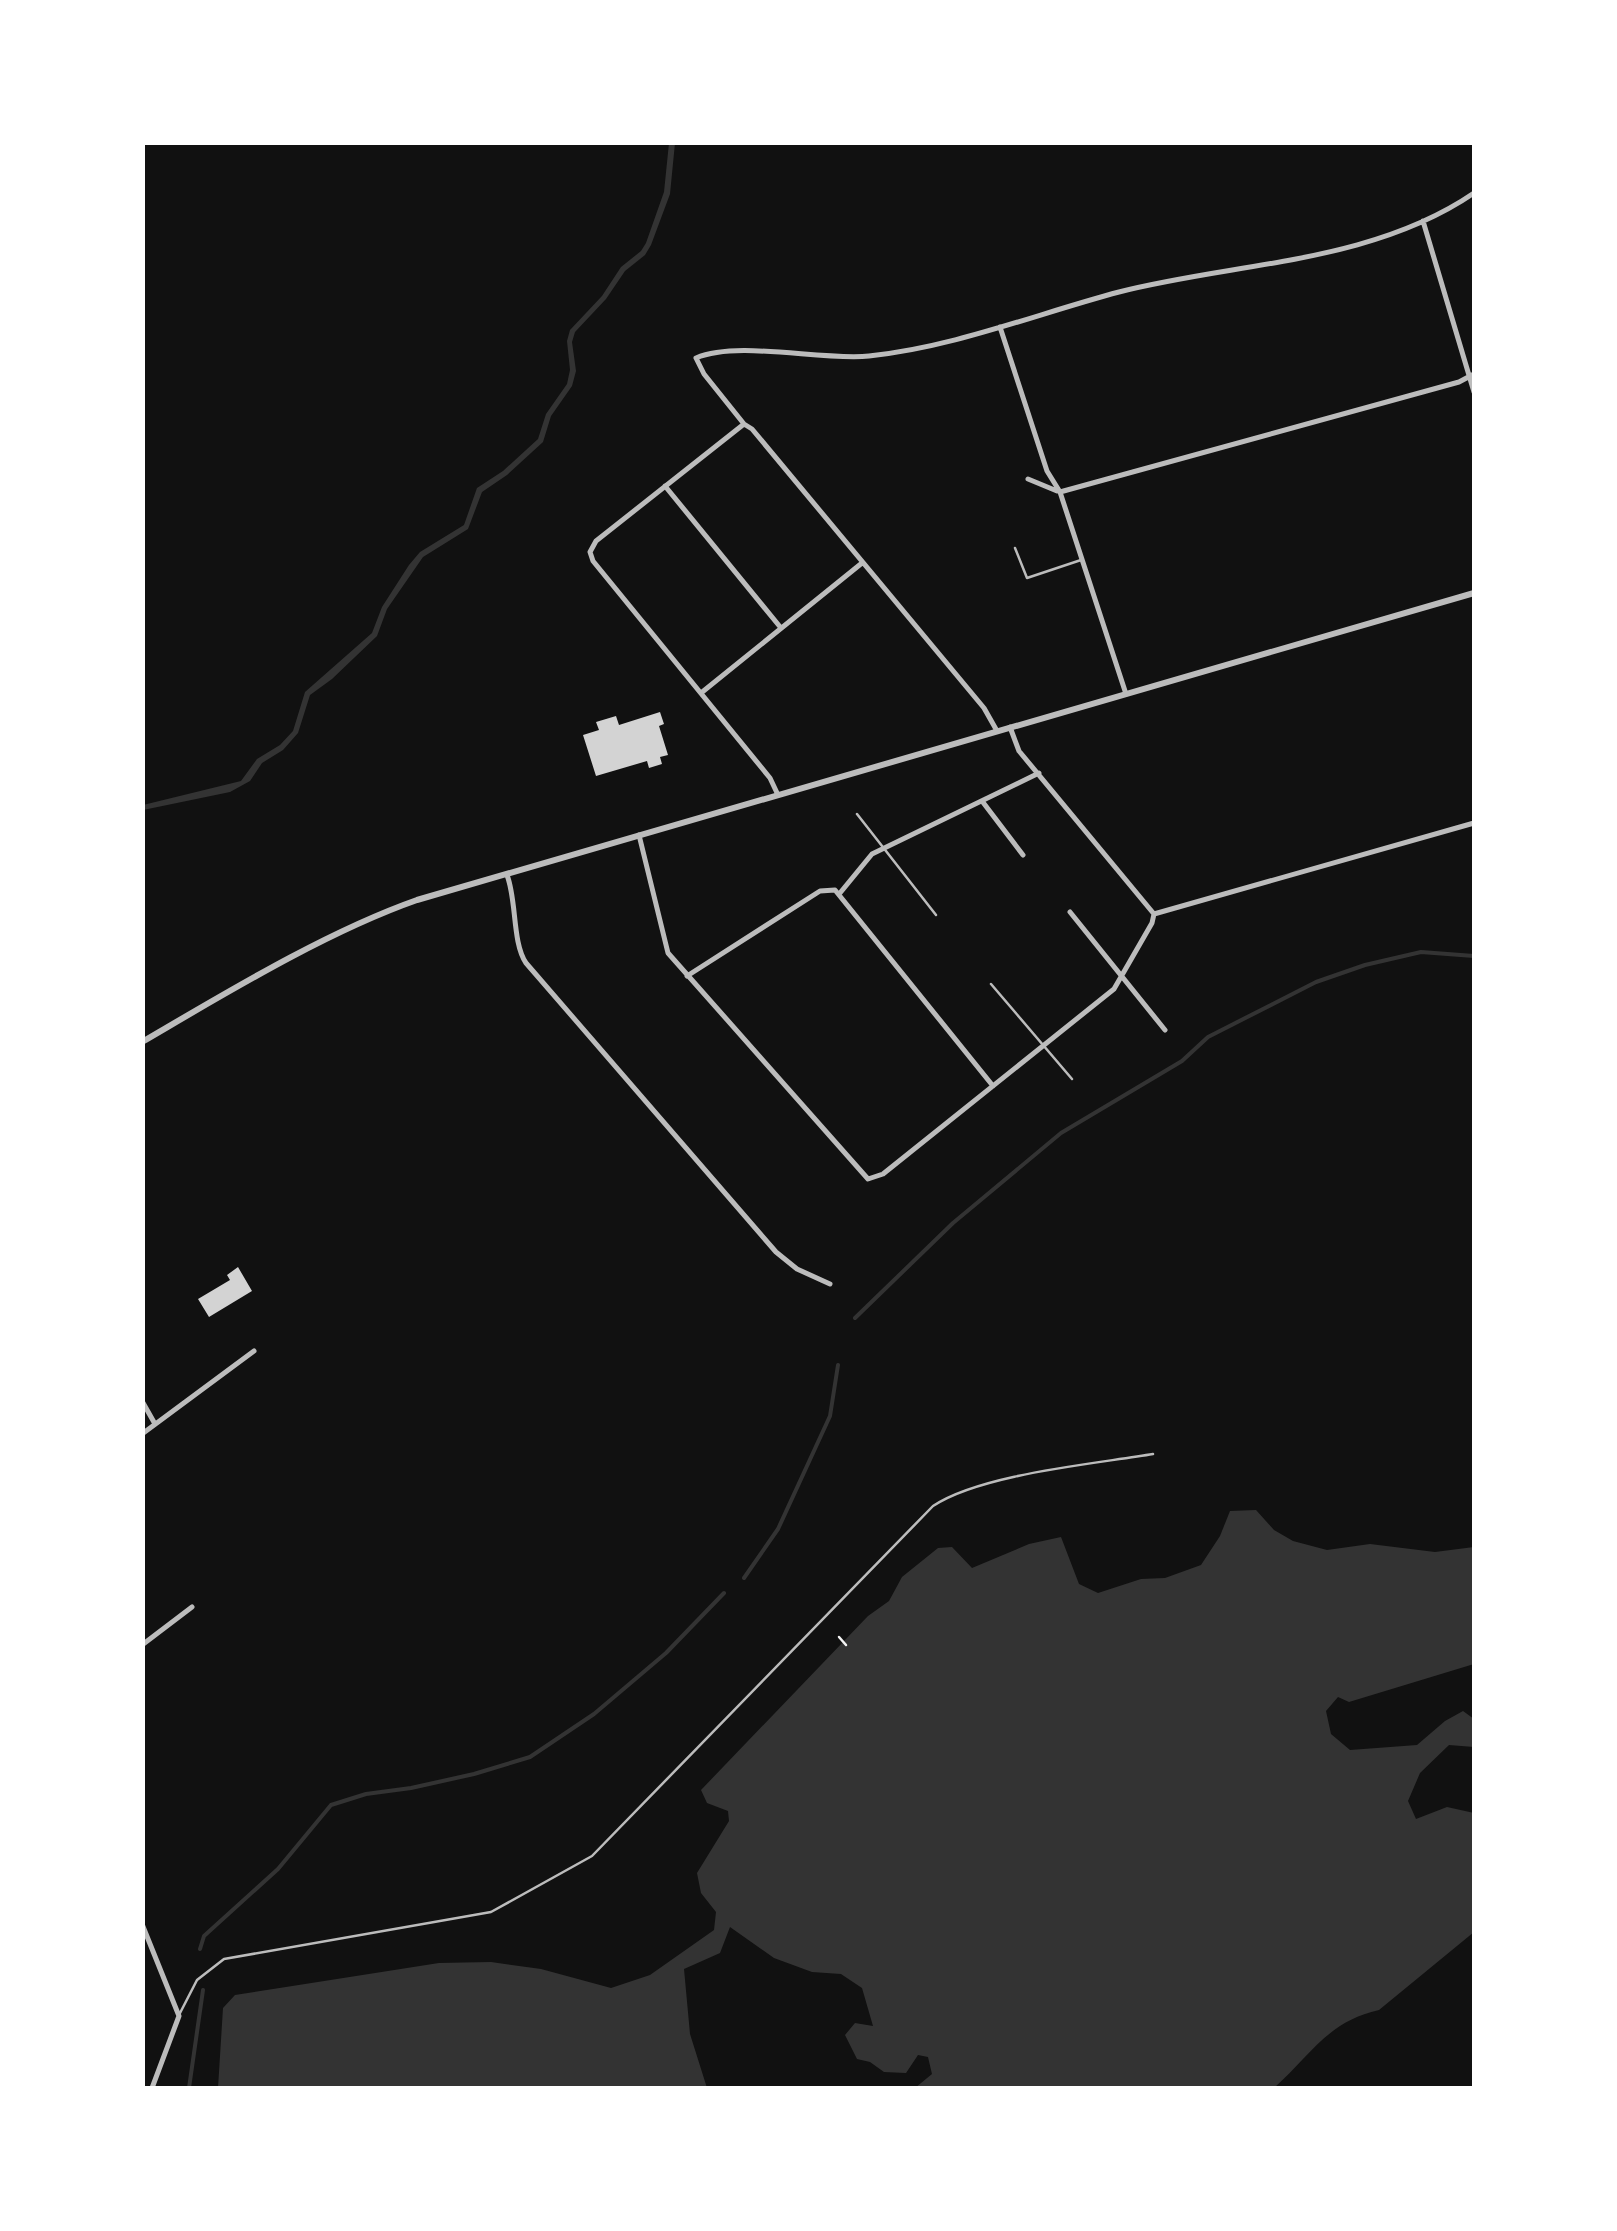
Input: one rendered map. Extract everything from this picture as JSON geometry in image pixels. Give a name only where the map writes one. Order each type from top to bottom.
[{"type":"street","points":[[996,731],[984,708],[744,424],[696,358],[739,353],[871,356],[1000,327],[1122,292],[1331,250],[1423,221],[1474,194]]},
{"type":"street","points":[[1423,221],[1474,392]]},
{"type":"street","points":[[1000,327],[1047,470],[1060,492],[1126,694]]},
{"type":"street","points":[[1028,478],[1060,492],[1459,382],[1472,375]]},
{"type":"street","points":[[744,424],[596,541],[590,552],[592,561],[770,778],[778,795]]},
{"type":"street","points":[[665,486],[782,628]]},
{"type":"street","points":[[701,693],[862,563]]},
{"type":"street","points":[[142,1042],[381,913],[639,834],[1474,593]]},
{"type":"street","points":[[1010,727],[1019,751],[1154,914]]},
{"type":"street","points":[[840,893],[868,857],[1038,773]]},
{"type":"street","points":[[982,801],[1023,855]]},
{"type":"street","points":[[1154,914],[1474,822]]},
{"type":"street","points":[[639,834],[664,944],[687,976],[868,1179],[882,1174],[1114,990],[1154,914]]},
{"type":"street","points":[[507,874],[522,957],[776,1252],[796,1270],[830,1284]]},
{"type":"street","points":[[687,976],[820,891],[831,889],[840,893],[993,1086]]},
{"type":"street","points":[[1070,912],[1165,1030]]},
{"type":"street","points":[[142,1434],[254,1351]]},
{"type":"street","points":[[142,1401],[156,1424]]},
{"type":"street","points":[[142,1645],[192,1607]]},
{"type":"street","points":[[142,1924],[178,2016],[152,2088]]},
{"type":"lane","points":[[1016,548],[1027,578],[1082,559]]},
{"type":"lane","points":[[858,814],[936,915]]},
{"type":"lane","points":[[990,984],[1072,1079]]},
{"type":"lane","points":[[178,2016],[197,1980],[224,1959],[490,1912],[566,1872],[592,1856],[933,1506],[963,1491],[991,1484],[1153,1454]]},
{"type":"path","points":[[838,1637],[846,1645]]},
{"type":"shaded area","points":[[669,143],[675,143],[670,194],[651,245],[575,332],[572,342],[576,371],[572,386],[551,416],[543,442],[482,492],[468,529],[423,557],[387,609],[377,636],[310,695],[298,733],[283,750],[262,763],[250,781],[230,792],[143,810],[143,805],[241,781],[257,759],[280,745],[293,731],[305,692],[372,633],[382,607],[409,565],[420,552],[464,525],[477,488],[503,471],[538,439],[546,414],[567,384],[570,330],[602,296],[621,267],[646,243],[664,192]]},
{"type":"shaded area","points":[[1256,1510],[1274,1530],[1293,1541],[1327,1550],[1370,1544],[1435,1552],[1474,1547],[1474,1664],[1349,1702],[1338,1697],[1326,1711],[1331,1734],[1350,1750],[1417,1745],[1463,1711],[1474,1719],[1474,1747],[1449,1745],[1420,1773],[1408,1801],[1416,1819],[1447,1807],[1474,1813],[1474,1932],[1379,2010],[1333,2031],[1274,2088],[915,2088],[932,2074],[928,2057],[918,2055],[906,2073],[884,2072],[857,2059],[845,2035],[855,2023],[873,2026],[862,1988],[841,1974],[812,1972],[774,1958],[730,1927],[720,1953],[684,1969],[690,2034],[707,2088],[218,2088],[223,2008],[235,1995],[439,1963],[491,1962],[541,1969],[611,1988],[650,1975],[714,1930],[716,1912],[701,1893],[697,1873],[729,1821],[728,1811],[707,1803],[701,1790],[868,1616],[889,1601],[902,1577],[938,1548],[952,1547],[972,1568],[1029,1544],[1061,1537],[1079,1584],[1098,1593],[1141,1579],[1165,1578],[1201,1565],[1220,1536],[1230,1511]]},
{"type":"building","points":[[660,712],[664,724],[659,726],[668,755],[660,757],[662,764],[649,768],[647,761],[596,776],[583,735],[599,730],[596,722],[616,716],[619,725]]},
{"type":"building","points":[[238,1267],[252,1291],[209,1317],[198,1299],[230,1280],[227,1275]]},
{"type":"waterway","points":[[855,1318],[953,1223],[1061,1133],[1182,1061],[1208,1037],[1316,982],[1365,965],[1421,952],[1474,956]]},
{"type":"waterway","points":[[744,1578],[778,1529],[830,1416],[838,1365]]},
{"type":"waterway","points":[[200,1949],[204,1936],[278,1869],[331,1805],[366,1794],[474,1774],[530,1757],[594,1714],[666,1653],[724,1593]]},
{"type":"waterway","points":[[189,2088],[203,1990]]}]
